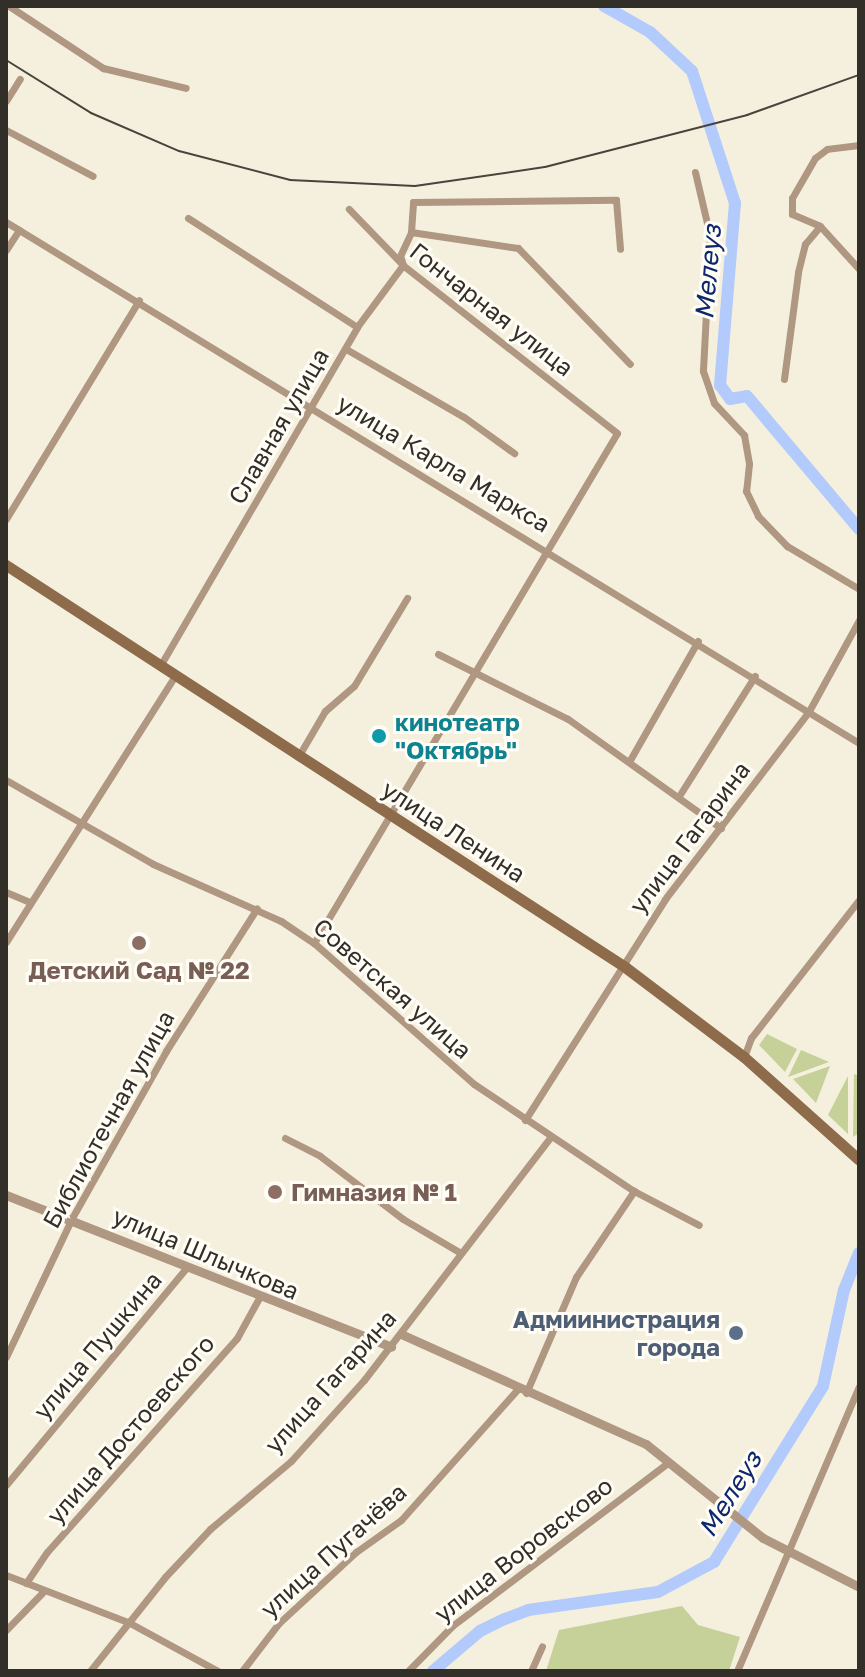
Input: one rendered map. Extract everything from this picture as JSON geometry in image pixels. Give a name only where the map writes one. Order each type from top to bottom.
[{"type":"main road","name":"улица Ленина","points":[[6,565],[625,967],[744,1057],[859,1160]]},
{"type":"street","points":[[9,6],[103,68],[186,88]]},
{"type":"street","points":[[6,101],[20,79]]},
{"type":"street","points":[[6,130],[93,176]]},
{"type":"street","points":[[859,145],[827,149],[815,158],[792,198],[792,214],[820,226],[859,269]]},
{"type":"street","points":[[695,172],[710,236],[703,371],[714,403],[744,435],[749,464],[746,491],[758,516],[787,546],[859,589]]},
{"type":"street","name":"Славная улица","points":[[160,666],[357,327],[403,265],[400,256],[411,232],[413,202],[616,200],[620,249]]},
{"type":"street","name":"Гончарная улица","points":[[349,209],[403,265],[617,433],[549,550]]},
{"type":"street","points":[[188,218],[357,327]]},
{"type":"street","name":"улица Карла Маркса","points":[[6,222],[698,641],[859,743]]},
{"type":"street","points":[[784,379],[798,272],[805,244],[820,226]]},
{"type":"street","points":[[6,250],[19,230]]},
{"type":"street","points":[[411,232],[518,248],[630,364]]},
{"type":"street","points":[[6,519],[139,300]]},
{"type":"street","points":[[346,349],[464,417],[514,453]]},
{"type":"street","points":[[314,943],[388,814],[478,673],[549,550]]},
{"type":"street","points":[[298,757],[325,711],[354,686],[407,598]]},
{"type":"street","name":"улица Гагарина","points":[[525,1120],[625,967],[657,911],[809,711],[859,620]]},
{"type":"street","points":[[630,760],[698,641]]},
{"type":"street","points":[[438,654],[568,719],[630,760],[721,828]]},
{"type":"street","points":[[6,942],[175,676]]},
{"type":"street","points":[[679,796],[755,676]]},
{"type":"street","name":"Советская улица","points":[[6,780],[78,825],[257,908],[314,943],[435,1053],[525,1120],[634,1191],[699,1225]]},
{"type":"street","points":[[6,892],[29,902]]},
{"type":"street","points":[[744,1057],[751,1038],[859,900]]},
{"type":"street","name":"Библиотечная улица","points":[[6,1357],[72,1218],[166,1051],[257,908]]},
{"type":"street","points":[[285,1138],[320,1156],[403,1219],[461,1253]]},
{"type":"street","name":"улица Гагарина","points":[[90,1671],[128,1622],[210,1529],[291,1461],[391,1347],[550,1138]]},
{"type":"street","name":"улица Пугачёва","points":[[242,1671],[279,1623],[356,1552],[401,1520],[522,1392],[576,1277],[634,1191]]},
{"type":"street","name":"улица Шлычкова","points":[[6,1195],[72,1218],[259,1298],[391,1347]]},
{"type":"street","name":"улица Пушкина","points":[[6,1485],[187,1267]]},
{"type":"street","name":"улица Достоевского","points":[[26,1583],[47,1552],[237,1338],[259,1298]]},
{"type":"street","points":[[401,1334],[522,1392],[646,1444],[666,1464],[763,1538],[859,1587]]},
{"type":"street","points":[[737,1671],[785,1551],[859,1387]]},
{"type":"street","name":"улица Воровсково","points":[[408,1671],[452,1626],[666,1464]]},
{"type":"street","points":[[6,1575],[43,1592],[128,1622],[218,1671]]},
{"type":"street","points":[[6,1630],[43,1592]]},
{"type":"street","points":[[531,1671],[542,1646]]},
{"type":"green space","points":[[767,1034],[797,1049],[785,1072],[759,1045]]},
{"type":"green space","points":[[801,1050],[829,1062],[788,1077]]},
{"type":"green space","points":[[830,1066],[816,1103],[793,1079]]},
{"type":"green space","points":[[854,1074],[859,1076],[859,1133],[853,1137]]},
{"type":"green space","points":[[848,1076],[848,1134],[828,1115]]},
{"type":"green space","points":[[682,1606],[698,1625],[740,1637],[729,1671],[546,1671],[559,1630]]},
{"type":"waterway","name":"Мелеуз","points":[[604,6],[650,32],[692,71],[735,203],[720,385],[730,399],[747,396],[859,529]]},
{"type":"waterway","name":"Мелеуз","points":[[433,1671],[480,1631],[528,1610],[658,1592],[714,1562],[823,1386],[844,1290],[859,1253]]},
{"type":"railway","points":[[6,60],[91,113],[179,151],[290,180],[415,186],[545,167],[747,115],[859,75]]},
{"type":"place","name":"кинотеатр \"Октябрь\"","points":[[379,736]]},
{"type":"place","name":"Детский Сад № 22","points":[[139,943]]},
{"type":"place","name":"Гимназия № 1","points":[[275,1192]]},
{"type":"place","name":"Адмиинистрация города","points":[[736,1333]]}]
